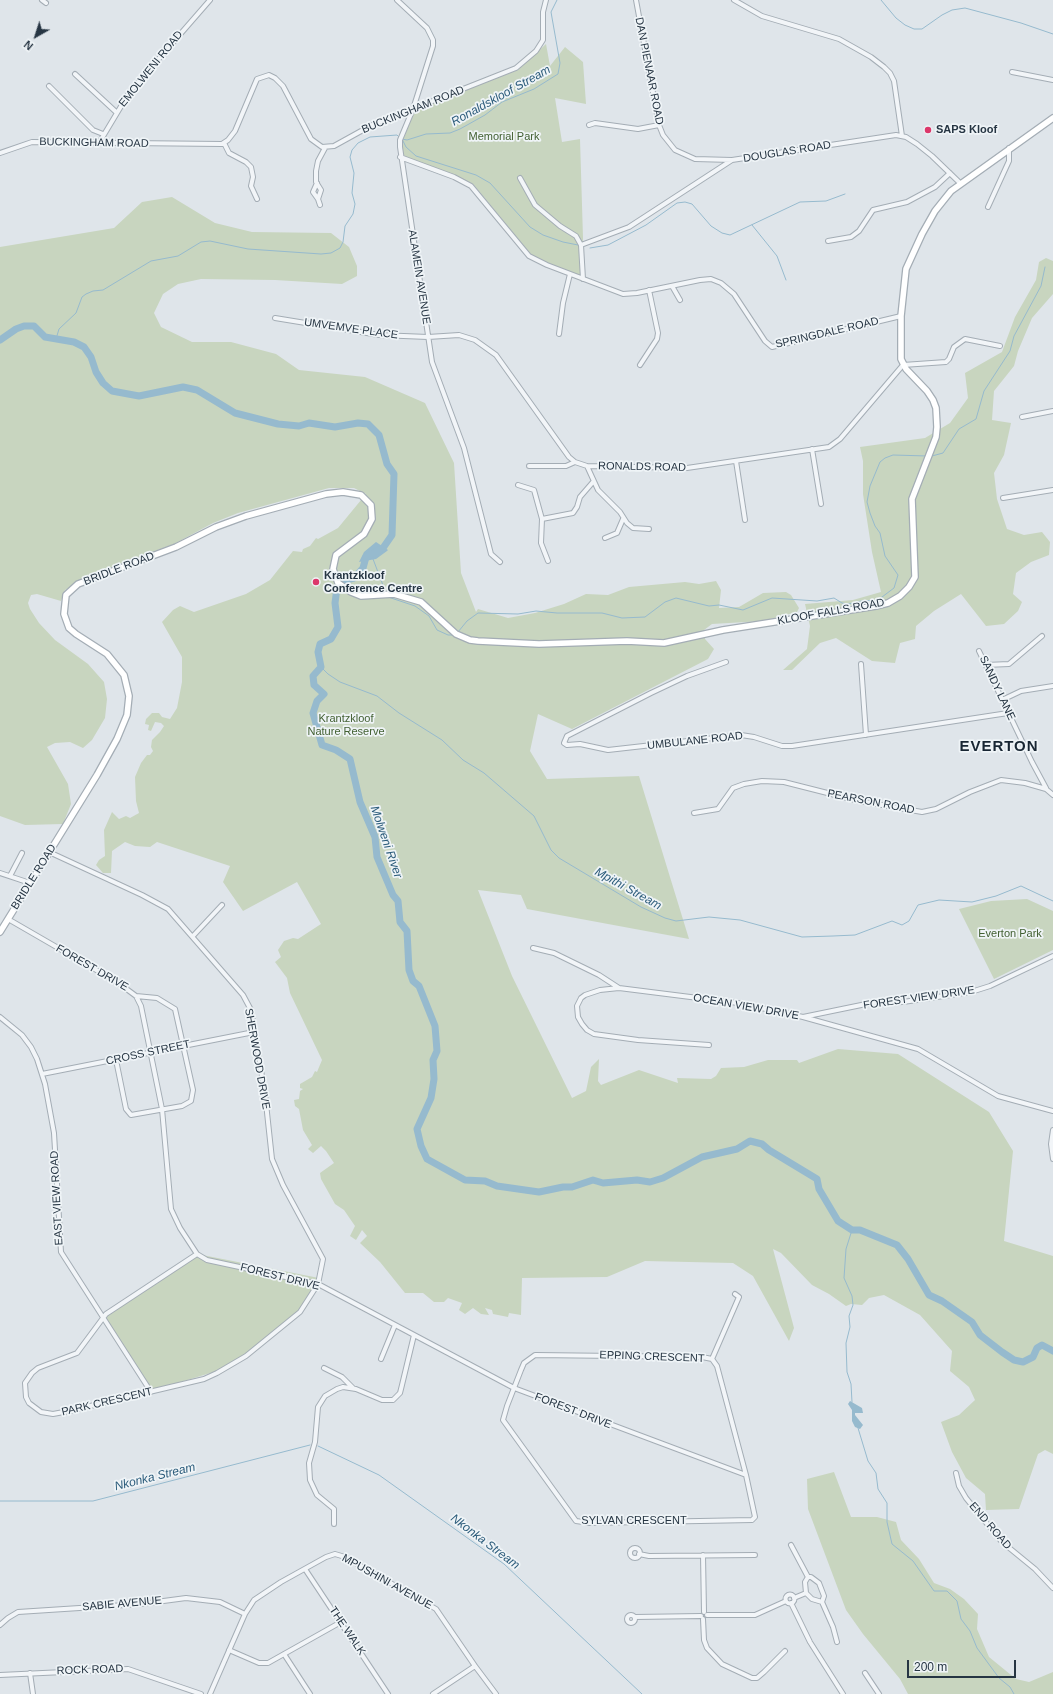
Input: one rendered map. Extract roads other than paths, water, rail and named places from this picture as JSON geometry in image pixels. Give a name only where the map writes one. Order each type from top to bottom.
[{"type":"main road","points":[[903,366],[901,351],[901,316],[904,278],[914,250],[943,199],[960,183],[1053,118]]},
{"type":"main road","name":"KLOOF FALLS ROAD","points":[[355,595],[370,597],[387,594],[421,602],[430,609],[450,630],[470,640],[539,644],[627,642],[664,643],[730,629],[888,603],[900,596],[909,587],[915,577],[912,499],[937,431],[936,408],[927,391],[903,366]]},
{"type":"main road","name":"BRIDLE ROAD","points":[[1,929],[117,739],[127,716],[130,701],[126,680],[114,661],[107,654],[76,634],[67,624],[63,607],[64,600],[70,591],[78,584],[162,553],[216,527],[246,516],[326,494],[343,492],[357,494],[369,502],[372,509],[372,519],[364,534],[336,555],[333,569],[340,585],[355,595]]},
{"type":"street","points":[[42,0],[46,4]]},
{"type":"street","name":"EMOLWENI ROAD","points":[[99,143],[116,112],[143,76],[210,0]]},
{"type":"street","name":"ALAMEIN AVENUE","points":[[397,0],[428,28],[433,40],[433,46],[413,109],[401,138],[400,156],[434,372],[464,448],[491,554],[500,562]]},
{"type":"street","name":"BUCKINGHAM ROAD","points":[[324,148],[334,146],[366,127],[511,72],[539,48],[543,40],[543,12],[546,0]]},
{"type":"street","name":"DAN PIENAAR ROAD","points":[[636,0],[659,125],[668,143],[684,155],[695,159],[732,160]]},
{"type":"street","points":[[734,0],[762,16],[839,39],[871,57],[884,67],[890,73],[894,81],[902,136],[927,152],[960,183]]},
{"type":"street","points":[[1012,72],[1053,80]]},
{"type":"street","points":[[75,74],[116,112]]},
{"type":"street","points":[[257,199],[251,186],[253,177],[251,167],[246,162],[229,153],[224,143],[235,132],[255,82],[260,77],[269,75],[283,86],[311,139],[324,148],[316,165],[317,183],[321,190],[318,199]]},
{"type":"street","points":[[49,86],[93,130],[103,134]]},
{"type":"street","points":[[589,125],[595,123],[638,128],[659,125]]},
{"type":"street","name":"DOUGLAS ROAD","points":[[581,244],[618,233],[649,216],[732,160],[902,136]]},
{"type":"street","name":"BUCKINGHAM ROAD","points":[[0,153],[30,142],[216,145],[224,143]]},
{"type":"street","points":[[988,207],[1009,161],[1009,148]]},
{"type":"street","name":"SPRINGDALE ROAD","points":[[400,156],[454,177],[471,186],[532,258],[570,274],[623,294],[708,279],[721,283],[734,294],[765,341],[772,347],[901,316]]},
{"type":"street","points":[[828,241],[851,237],[858,231],[873,210],[908,202],[935,187],[950,173]]},
{"type":"street","points":[[520,178],[535,205],[560,226],[576,236],[581,244],[583,279]]},
{"type":"street","points":[[317,183],[313,190],[320,205]]},
{"type":"street","points":[[559,334],[563,303],[570,274]]},
{"type":"street","points":[[672,286],[680,300]]},
{"type":"street","points":[[640,365],[657,339],[658,333],[649,290]]},
{"type":"street","name":"UMVEMVE PLACE","points":[[275,318],[379,335],[428,336]]},
{"type":"street","name":"RONALDS ROAD","points":[[428,336],[466,336],[480,343],[496,355],[559,444],[576,462],[587,466],[681,468],[736,461],[835,444],[903,366]]},
{"type":"street","points":[[903,366],[946,362],[949,359],[954,347],[965,338],[1000,346]]},
{"type":"street","points":[[1022,417],[1053,411]]},
{"type":"street","points":[[812,449],[821,504]]},
{"type":"street","points":[[736,461],[745,520]]},
{"type":"street","points":[[529,466],[566,466],[576,462]]},
{"type":"street","points":[[587,466],[593,482],[603,496],[616,508],[623,519],[633,528],[649,529]]},
{"type":"street","points":[[542,519],[573,513],[577,507],[580,497],[593,482]]},
{"type":"street","points":[[518,485],[534,490],[542,519],[541,543],[548,561]]},
{"type":"street","points":[[1003,498],[1053,490]]},
{"type":"street","points":[[605,538],[614,536],[623,519]]},
{"type":"street","points":[[986,665],[995,663],[1009,664],[1042,636]]},
{"type":"street","name":"SANDY LANE","points":[[979,651],[1046,789]]},
{"type":"street","name":"UMBULANE ROAD","points":[[726,662],[687,676],[566,736],[564,742],[567,745],[580,744],[608,750],[741,735],[754,737],[782,746],[792,746],[1008,713]]},
{"type":"street","points":[[861,664],[866,735]]},
{"type":"street","points":[[1002,700],[1021,691],[1053,686]]},
{"type":"street","name":"PEARSON ROAD","points":[[694,813],[718,809],[733,788],[744,784],[762,781],[784,782],[859,801],[922,812],[936,809],[970,792],[1001,780],[1025,782],[1046,789],[1053,794]]},
{"type":"street","name":"SHERWOOD DRIVE","points":[[49,852],[162,905],[174,914],[243,995],[251,1010],[265,1094],[272,1159],[283,1185],[321,1252],[323,1266],[318,1284]]},
{"type":"street","points":[[10,876],[22,853]]},
{"type":"street","points":[[0,873],[30,883]]},
{"type":"street","points":[[193,936],[222,905]]},
{"type":"street","name":"FOREST DRIVE","points":[[8,919],[117,982],[136,996],[141,1006],[162,1109],[171,1209],[180,1228],[197,1254],[207,1260],[318,1284],[514,1388],[746,1475]]},
{"type":"street","points":[[533,948],[554,953],[605,978],[619,988]]},
{"type":"street","name":"FOREST VIEW DRIVE","points":[[803,1017],[871,1004],[903,1002],[971,992],[990,986],[1053,956]]},
{"type":"street","name":"OCEAN VIEW DRIVE","points":[[710,1045],[604,1036],[587,1030],[578,1017],[577,1011],[581,998],[600,990],[619,988],[738,1003],[803,1017],[918,1049],[998,1096],[1053,1111]]},
{"type":"street","points":[[116,1060],[128,1113],[137,1115],[182,1106],[191,1101],[194,1090],[175,1009],[157,998],[136,996]]},
{"type":"street","name":"EAST VIEW ROAD","points":[[0,1017],[26,1040],[37,1059],[42,1074],[54,1133],[61,1252],[151,1392]]},
{"type":"street","name":"CROSS STREET","points":[[42,1074],[254,1032]]},
{"type":"street","points":[[1053,1130],[1051,1144],[1053,1159]]},
{"type":"street","name":"PARK CRESCENT","points":[[197,1254],[103,1317],[77,1353],[38,1368],[32,1373],[25,1383],[26,1397],[29,1403],[41,1412],[53,1414],[204,1379],[246,1356],[300,1312],[318,1284]]},
{"type":"street","points":[[712,1360],[739,1297],[735,1294]]},
{"type":"street","points":[[381,1359],[395,1325]]},
{"type":"street","points":[[324,1368],[342,1377],[354,1388],[388,1402],[397,1398],[402,1385],[414,1335]]},
{"type":"street","name":"EPPING CRESCENT","points":[[514,1388],[524,1363],[530,1357],[539,1354],[695,1356],[712,1360],[717,1366],[746,1475]]},
{"type":"street","points":[[334,1524],[334,1509],[317,1495],[310,1480],[310,1457],[315,1442],[316,1415],[325,1396],[337,1389],[354,1388]]},
{"type":"street","name":"SYLVAN CRESCENT","points":[[514,1388],[503,1416],[505,1426],[576,1521],[590,1523],[754,1519],[746,1475]]},
{"type":"street","name":"END ROAD","points":[[956,1473],[959,1486],[966,1498],[1002,1542],[1035,1569],[1053,1588]]},
{"type":"street","points":[[791,1545],[808,1577],[811,1577],[818,1583],[824,1596],[822,1602],[833,1627],[837,1642]]},
{"type":"street","name":"MPUSHINI AVENUE","points":[[210,1694],[246,1614],[259,1596],[330,1555],[339,1554],[436,1609],[496,1694]]},
{"type":"street","points":[[640,1554],[649,1556],[755,1555]]},
{"type":"street","points":[[703,1555],[704,1640],[707,1648],[722,1664],[752,1678],[757,1678],[785,1651]]},
{"type":"street","name":"THE WALK","points":[[306,1569],[388,1694]]},
{"type":"street","points":[[808,1577],[805,1582],[806,1593],[812,1599],[822,1602]]},
{"type":"street","points":[[791,1604],[794,1598],[806,1593]]},
{"type":"street","points":[[635,1618],[755,1614],[786,1601],[788,1596],[791,1595],[794,1598]]},
{"type":"street","name":"SABIE AVENUE","points":[[0,1625],[18,1612],[141,1604],[180,1598],[211,1600],[229,1605],[246,1614]]},
{"type":"street","points":[[786,1601],[791,1604],[810,1642],[843,1694]]},
{"type":"street","points":[[229,1650],[254,1662],[263,1664],[341,1622]]},
{"type":"street","points":[[284,1654],[310,1694]]},
{"type":"street","points":[[433,1694],[475,1666]]},
{"type":"street","name":"ROCK ROAD","points":[[0,1675],[128,1669],[201,1694]]},
{"type":"street","points":[[30,1673],[32,1694]]},
{"type":"street","points":[[865,1674],[879,1694]]},
{"type":"water","points":[[376,542],[388,550],[376,559],[359,562],[364,552]]},
{"type":"water","points":[[850,1401],[862,1408],[863,1413],[855,1413],[863,1425],[860,1429],[855,1427],[852,1421],[852,1410],[848,1404]]},
{"type":"waterway","name":"Ronaldskloof Stream","points":[[402,139],[407,140],[426,134],[450,133],[460,129],[485,115],[502,102],[534,89],[558,74],[560,63],[551,12],[557,0]]},
{"type":"waterway","name":"Ronaldskloof Stream","points":[[881,0],[896,18],[905,25],[914,29],[922,29],[952,10],[965,8],[1021,23],[1053,34]]},
{"type":"waterway","name":"Ronaldskloof Stream","points":[[56,339],[59,329],[76,313],[82,297],[86,294],[93,291],[103,290],[151,261],[178,256],[201,242],[210,241],[248,249],[321,254],[331,253],[340,248],[343,242],[345,226],[353,214],[355,204],[352,193],[354,173],[350,157],[352,150],[358,143],[370,137],[397,135],[399,137]]},
{"type":"waterway","points":[[402,139],[406,147],[416,156],[476,175],[490,183],[530,227],[543,235],[563,242],[578,245]]},
{"type":"waterway","points":[[590,248],[608,245],[646,225],[677,203],[685,202],[692,204],[711,226],[722,233],[730,235],[800,202],[826,201],[845,194]]},
{"type":"waterway","points":[[752,225],[777,256],[786,280]]},
{"type":"waterway","points":[[932,456],[943,453],[959,429],[976,419],[984,391],[1010,351],[1014,336],[1041,286],[1045,267]]},
{"type":"waterway","name":"Molweni River","points":[[0,340],[16,329],[24,326],[34,326],[45,337],[74,342],[84,347],[91,357],[96,372],[103,383],[112,391],[139,396],[183,387],[197,390],[235,413],[278,424],[299,426],[309,423],[335,427],[358,423],[368,424],[379,435],[387,464],[394,474],[392,535],[383,548],[366,557],[363,568],[354,578],[346,580],[337,588],[335,603],[338,627],[331,639],[320,644],[318,652],[321,667],[313,676],[314,685],[324,694],[317,701],[313,713],[322,745],[336,750],[350,759],[360,802],[375,837],[377,857],[393,895],[398,901],[400,922],[407,931],[409,970],[413,981],[419,986],[435,1026],[437,1051],[433,1060],[434,1079],[431,1098],[417,1129],[421,1146],[427,1159],[465,1180],[485,1181],[497,1186],[539,1192],[563,1187],[572,1187],[593,1180],[603,1183],[637,1180],[650,1182],[663,1178],[702,1157],[737,1149],[750,1141],[762,1144],[769,1150],[817,1179],[819,1189],[838,1221],[852,1230],[860,1230],[897,1245],[908,1259],[929,1295],[942,1301],[972,1322],[980,1335],[1002,1352],[1014,1360],[1023,1362],[1033,1357],[1037,1348],[1042,1345],[1053,1351]]},
{"type":"waterway","points":[[458,632],[467,621],[478,613],[518,614],[536,611],[557,613],[602,613],[622,618],[645,617],[665,602],[676,598],[709,606],[719,605],[743,610],[772,598],[817,601],[834,598],[842,603],[848,604],[878,600],[894,588],[898,575],[885,556],[880,533],[875,526],[870,513],[867,502],[870,486],[880,462],[885,458],[893,455],[927,456]]},
{"type":"waterway","points":[[373,559],[386,593]]},
{"type":"waterway","points":[[388,597],[415,606],[429,616],[437,630],[448,635],[455,635]]},
{"type":"waterway","name":"Mpithi Stream","points":[[321,667],[340,682],[377,696],[399,713],[442,740],[463,760],[484,773],[534,816],[551,850],[559,858],[641,907],[665,918],[676,921],[709,917],[740,920],[802,937],[833,936],[855,935],[892,921],[902,925],[909,921],[918,905],[939,900],[972,902],[996,896],[1021,886],[1053,901]]},
{"type":"waterway","points":[[852,1230],[846,1249],[844,1278],[852,1296],[853,1305],[849,1316],[850,1327],[846,1343],[847,1372],[851,1384],[852,1402]]},
{"type":"waterway","points":[[858,1428],[868,1461],[876,1473],[878,1489],[887,1503],[887,1522],[892,1544],[913,1561],[934,1591],[947,1591],[957,1601],[961,1619],[970,1631],[977,1648],[999,1678],[1010,1687],[1014,1694]]},
{"type":"waterway","name":"Nkonka Stream","points":[[0,1501],[93,1501],[310,1445]]},
{"type":"waterway","name":"Nkonka Stream","points":[[318,1446],[379,1475],[504,1564],[642,1694]]},
{"type":"place","name":"SAPS Kloof","points":[[928,130]]},
{"type":"place","name":"Krantzkloof Conference Centre","points":[[316,582]]},
{"type":"district","name":"EVERTON","points":[[999,747]]},
{"type":"park label","name":"Memorial Park","points":[[504,137]]},
{"type":"park label","name":"Krantzkloof Nature Reserve","points":[[346,725]]},
{"type":"park label","name":"Everton Park","points":[[1010,934]]}]
